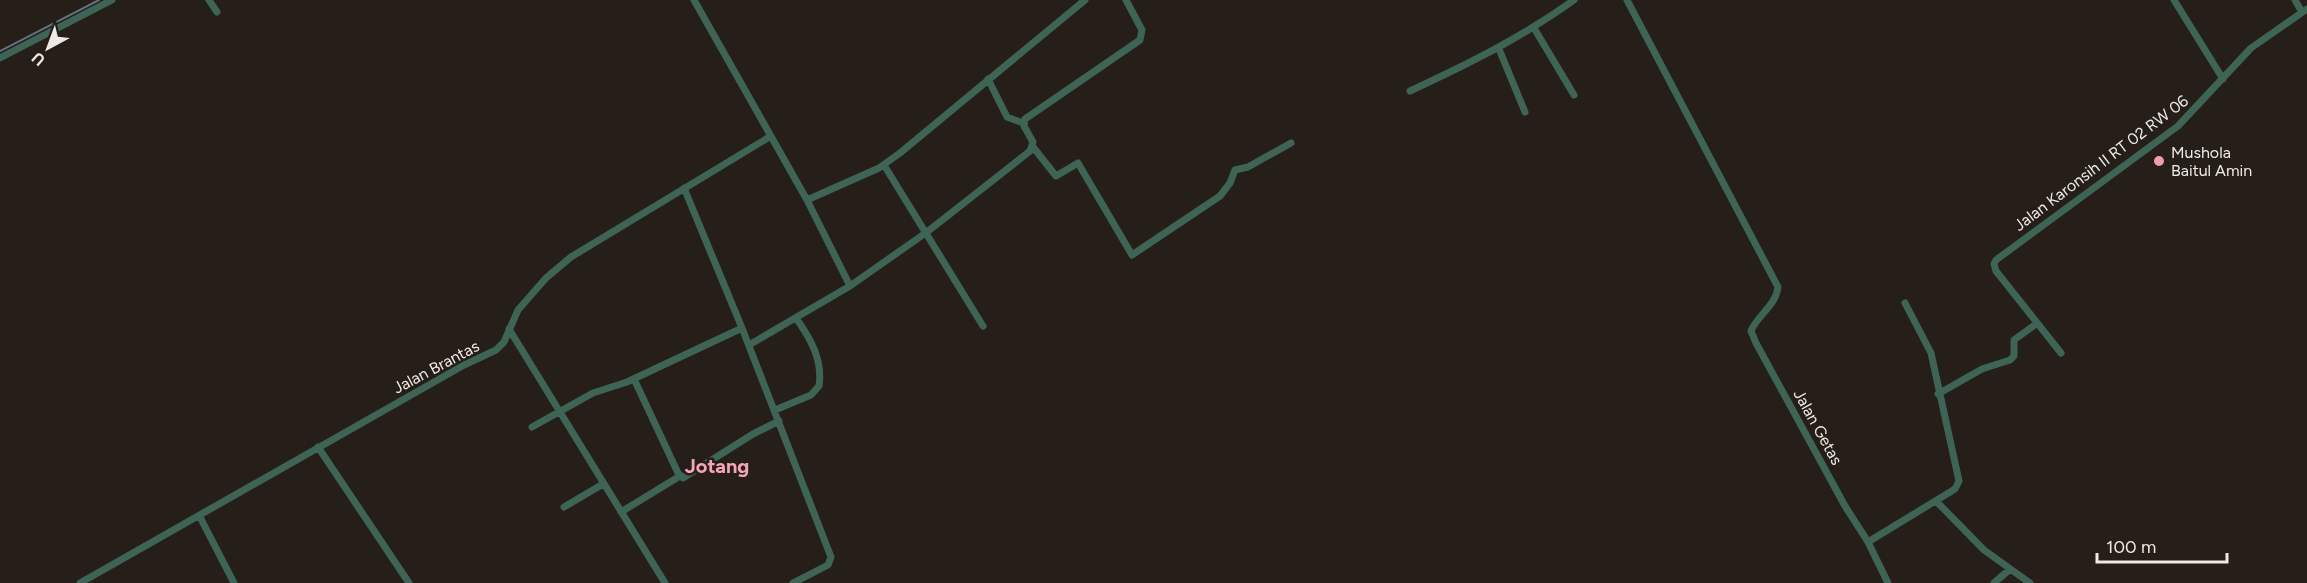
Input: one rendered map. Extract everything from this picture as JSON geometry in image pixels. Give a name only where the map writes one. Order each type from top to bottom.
[{"type":"street","points":[[0,58],[112,0]]},
{"type":"street","points":[[209,0],[218,12]]},
{"type":"street","points":[[694,0],[807,200],[850,286]]},
{"type":"street","points":[[807,200],[817,198],[884,165],[1085,0]]},
{"type":"street","points":[[1023,123],[1028,116],[1140,40],[1142,30],[1126,0]]},
{"type":"street","points":[[1410,91],[1499,49],[1574,0]]},
{"type":"street","name":"Jalan Getas","points":[[1627,0],[1778,287],[1773,303],[1751,331],[1845,506],[1868,542],[1888,583]]},
{"type":"street","points":[[2174,0],[2223,79]]},
{"type":"street","points":[[2295,0],[2305,11]]},
{"type":"street","name":"Jalan Karonsih II RT 02 RW 06","points":[[2061,353],[1996,271],[1994,264],[1996,260],[2178,126],[2251,48],[2305,11]]},
{"type":"street","points":[[1534,28],[1574,95]]},
{"type":"street","points":[[1499,49],[1525,112]]},
{"type":"street","points":[[988,78],[1007,117],[1023,123],[1033,147],[1056,176],[1078,163],[1132,255],[1220,196],[1230,183],[1235,170],[1248,167],[1291,143]]},
{"type":"street","name":"Jalan Brantas","points":[[80,583],[200,517],[464,365],[496,350],[504,342],[518,310],[546,278],[571,256],[771,136]]},
{"type":"street","points":[[749,345],[850,286],[925,234],[1033,147]]},
{"type":"street","points":[[884,165],[983,326]]},
{"type":"street","points":[[684,188],[775,410],[831,557],[830,563],[793,583]]},
{"type":"street","points":[[1868,542],[1955,489],[1959,481],[1930,352],[1905,303]]},
{"type":"street","points":[[775,410],[811,395],[819,386],[818,360],[814,346],[796,318]]},
{"type":"street","points":[[1938,394],[1982,369],[2010,360],[2014,356],[2014,340],[2036,324]]},
{"type":"street","points":[[509,328],[665,583]]},
{"type":"street","points":[[532,427],[593,393],[634,379],[742,328]]},
{"type":"street","points":[[634,379],[680,477]]},
{"type":"street","points":[[621,512],[680,477],[686,478],[753,434],[779,421]]},
{"type":"street","points":[[318,447],[409,583]]},
{"type":"street","points":[[564,507],[603,484]]},
{"type":"street","points":[[1936,501],[1984,550],[2009,570],[2031,583]]},
{"type":"street","points":[[200,517],[234,583]]},
{"type":"street","points":[[1994,583],[2009,570]]},
{"type":"waterway","points":[[0,51],[99,0]]},
{"type":"place","name":"Mushola Baitul Amin","points":[[2159,161]]},
{"type":"district","name":"Jotang","points":[[717,466]]}]
